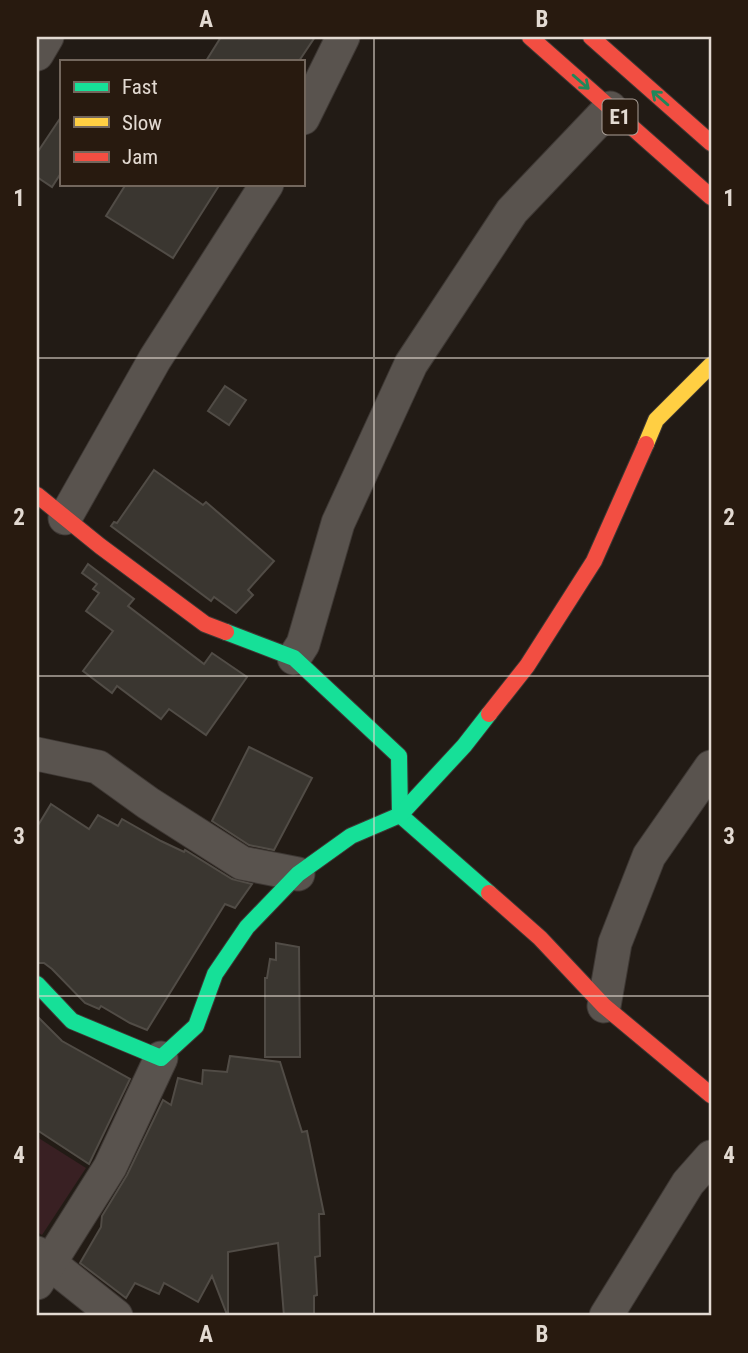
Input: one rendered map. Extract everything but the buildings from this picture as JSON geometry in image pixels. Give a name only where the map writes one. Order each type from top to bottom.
[{"type":"main road","name":"E1","points":[[530,37],[711,197]]},
{"type":"main road","name":"E1","points":[[591,37],[711,143]]},
{"type":"main road","points":[[37,984],[72,1021],[161,1058],[195,1026],[215,974],[247,927],[298,874],[351,836],[400,815],[464,746],[527,666],[594,561],[656,420],[711,365]]},
{"type":"main road","points":[[37,495],[205,624],[295,658],[399,756],[400,815],[540,938],[604,1006],[711,1095]]},
{"type":"street","points":[[37,54],[47,37]]},
{"type":"street","points":[[304,116],[343,37]]},
{"type":"street","points":[[295,658],[303,645],[338,523],[411,364],[512,211],[610,108]]},
{"type":"street","points":[[65,518],[155,359],[266,186]]},
{"type":"street","points":[[37,754],[98,767],[148,803],[242,863],[298,874]]},
{"type":"street","points":[[604,1006],[615,943],[649,856],[711,767]]},
{"type":"street","points":[[116,1316],[41,1267],[110,1167],[161,1058]]},
{"type":"street","points":[[606,1316],[688,1183],[711,1157]]},
{"type":"shaded area","points":[[37,1137],[86,1168],[42,1235],[37,1232]]},
{"type":"traffic: fast","points":[[226,632],[294,658],[399,756],[400,815],[489,893]]},
{"type":"traffic: fast","points":[[37,984],[72,1021],[161,1058],[196,1026],[215,974],[247,927],[298,874],[351,836],[400,815],[464,746],[489,714]]},
{"type":"traffic: slow","points":[[646,444],[656,420],[711,365]]},
{"type":"traffic: jam","points":[[530,37],[711,197]]},
{"type":"traffic: jam","points":[[591,37],[711,143]]},
{"type":"traffic: jam","points":[[489,714],[527,666],[594,561],[646,444]]},
{"type":"traffic: jam","points":[[37,495],[205,624],[226,632]]},
{"type":"traffic: jam","points":[[489,893],[540,938],[604,1006],[711,1095]]}]
